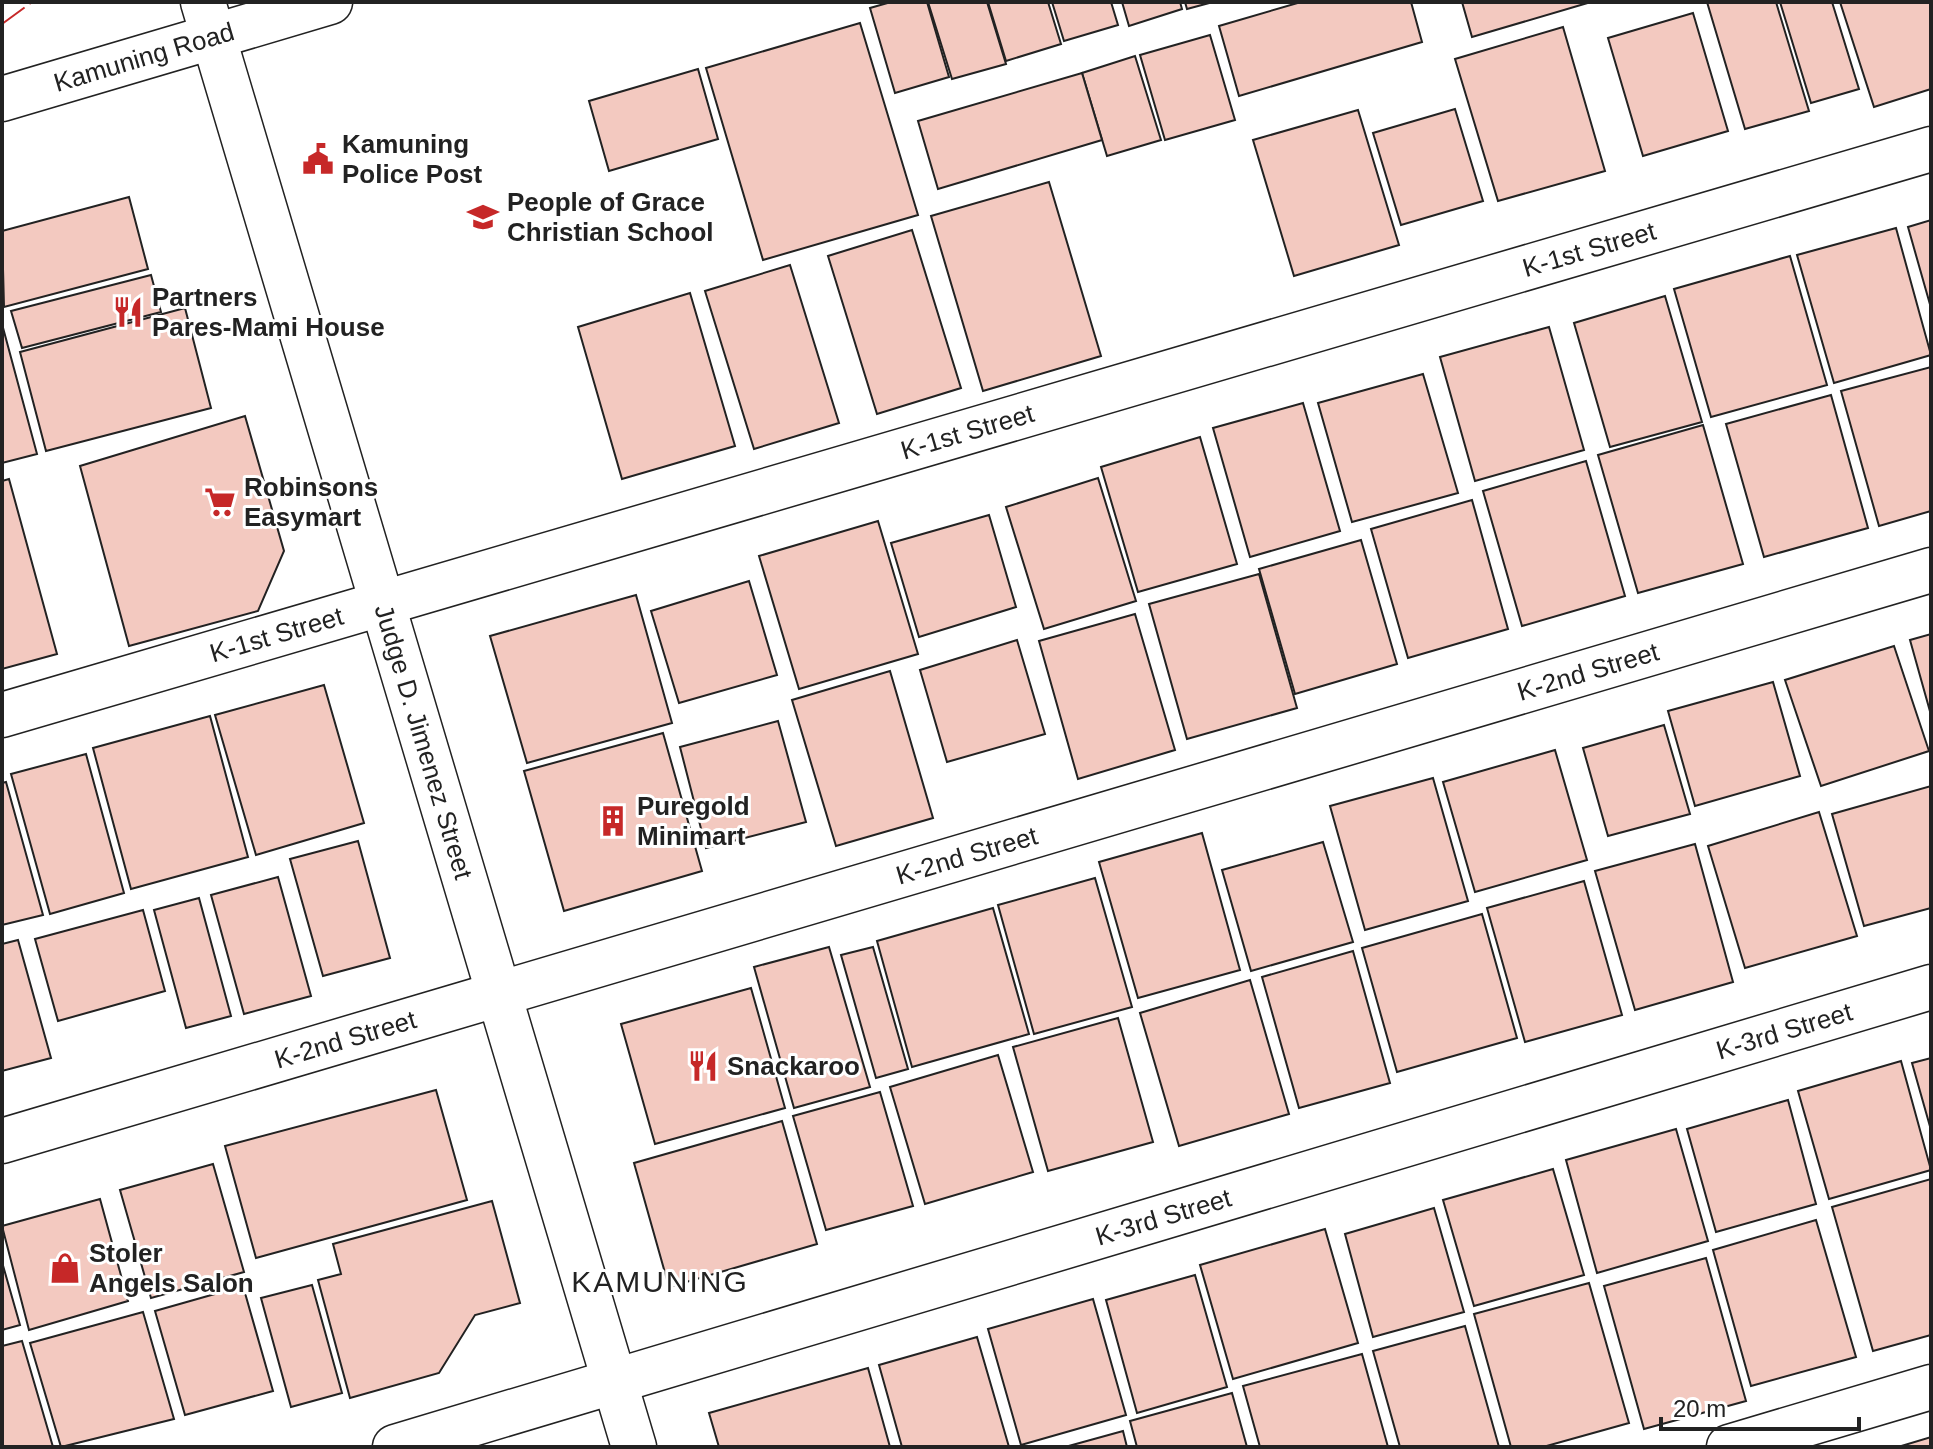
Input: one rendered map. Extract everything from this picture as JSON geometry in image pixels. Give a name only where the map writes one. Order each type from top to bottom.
[{"type":"street","name":"Kamuning Road","points":[[2,99],[207,19],[330,2]]},
{"type":"street","name":"Judge D. Jimenez Street","points":[[207,19],[634,1447]]},
{"type":"street","name":"K-1st Street","points":[[2,715],[1931,149]]},
{"type":"street","name":"K-2nd Street","points":[[2,1141],[1931,570]]},
{"type":"street","name":"K-3rd Street","points":[[395,1447],[1931,987]]},
{"type":"street","points":[[1729,1447],[1931,1387]]},
{"type":"building","points":[[891,2],[927,2],[949,77],[895,93],[870,8]]},
{"type":"building","points":[[928,2],[987,2],[1006,64],[952,79]]},
{"type":"building","points":[[988,2],[1048,2],[1061,44],[1006,61]]},
{"type":"building","points":[[1052,2],[1111,2],[1118,25],[1064,41]]},
{"type":"building","points":[[1122,2],[1180,2],[1182,9],[1129,26]]},
{"type":"building","points":[[1185,2],[1213,2],[1187,9]]},
{"type":"building","points":[[1301,2],[1411,2],[1422,42],[1239,96],[1219,26]]},
{"type":"building","points":[[1462,2],[1591,2],[1472,37]]},
{"type":"building","points":[[1707,2],[1776,2],[1809,111],[1745,129]]},
{"type":"building","points":[[1780,2],[1832,2],[1859,89],[1811,103]]},
{"type":"building","points":[[1840,2],[1931,2],[1931,89],[1874,107]]},
{"type":"building","points":[[1693,13],[1728,131],[1643,156],[1608,38]]},
{"type":"building","points":[[860,23],[918,215],[763,260],[706,68]]},
{"type":"building","points":[[1563,27],[1605,171],[1498,201],[1455,59]]},
{"type":"building","points":[[1210,35],[1235,120],[1165,140],[1140,55]]},
{"type":"building","points":[[1135,56],[1161,140],[1107,156],[1082,73]]},
{"type":"building","points":[[698,69],[718,139],[609,171],[589,101]]},
{"type":"building","points":[[1082,73],[1102,140],[938,189],[918,121]]},
{"type":"building","points":[[1455,109],[1483,201],[1401,225],[1373,133]]},
{"type":"building","points":[[1358,110],[1399,245],[1294,276],[1253,140]]},
{"type":"building","points":[[1049,182],[1101,356],[983,391],[931,216]]},
{"type":"building","points":[[129,197],[148,269],[4,307],[2,231]]},
{"type":"building","points":[[1931,220],[1931,308],[1908,227]]},
{"type":"building","points":[[1896,228],[1931,355],[1834,383],[1797,255]]},
{"type":"building","points":[[912,230],[961,388],[877,414],[828,256]]},
{"type":"building","points":[[1790,256],[1827,385],[1711,417],[1674,289]]},
{"type":"building","points":[[790,265],[839,423],[754,449],[705,291]]},
{"type":"building","points":[[151,275],[161,312],[22,348],[11,311]]},
{"type":"building","points":[[690,293],[735,446],[622,479],[578,327]]},
{"type":"building","points":[[1665,296],[1702,422],[1610,447],[1574,323]]},
{"type":"building","points":[[185,308],[211,408],[46,451],[20,352]]},
{"type":"building","points":[[2,324],[37,454],[2,463]]},
{"type":"building","points":[[1549,327],[1584,450],[1475,481],[1440,357]]},
{"type":"building","points":[[1931,367],[1931,511],[1879,526],[1841,391]]},
{"type":"building","points":[[1423,374],[1458,493],[1352,522],[1318,403]]},
{"type":"building","points":[[1831,395],[1868,528],[1764,557],[1726,424]]},
{"type":"building","points":[[1303,403],[1340,531],[1250,557],[1213,428]]},
{"type":"building","points":[[245,416],[284,551],[258,611],[129,646],[80,466]]},
{"type":"building","points":[[1703,425],[1743,564],[1638,593],[1598,455]]},
{"type":"building","points":[[1200,437],[1237,564],[1138,592],[1101,467]]},
{"type":"building","points":[[1586,461],[1625,596],[1522,626],[1483,491]]},
{"type":"building","points":[[1098,478],[1136,601],[1044,629],[1006,507]]},
{"type":"building","points":[[9,479],[57,654],[2,669],[2,481]]},
{"type":"building","points":[[1472,500],[1508,629],[1408,658],[1371,529]]},
{"type":"building","points":[[989,515],[1016,607],[919,637],[891,543]]},
{"type":"building","points":[[878,521],[918,654],[799,689],[759,556]]},
{"type":"building","points":[[1361,540],[1397,664],[1295,694],[1259,569]]},
{"type":"building","points":[[1259,574],[1297,708],[1187,739],[1149,604]]},
{"type":"building","points":[[749,581],[777,675],[679,703],[651,611]]},
{"type":"building","points":[[636,595],[672,723],[527,763],[490,636]]},
{"type":"building","points":[[1135,614],[1175,750],[1078,779],[1039,641]]},
{"type":"building","points":[[1931,634],[1931,715],[1910,640]]},
{"type":"building","points":[[1017,640],[1045,734],[947,762],[920,670]]},
{"type":"building","points":[[1894,646],[1929,751],[1821,786],[1785,680]]},
{"type":"building","points":[[890,671],[933,818],[836,846],[792,700]]},
{"type":"building","points":[[1773,682],[1800,776],[1695,806],[1668,711]]},
{"type":"building","points":[[324,685],[364,823],[256,855],[215,715]]},
{"type":"building","points":[[210,716],[248,857],[131,889],[93,748]]},
{"type":"building","points":[[778,721],[806,822],[706,848],[680,747]]},
{"type":"building","points":[[1664,725],[1690,814],[1608,836],[1583,748]]},
{"type":"building","name":"Puregold Minimart","points":[[663,733],[702,871],[564,911],[524,771]]},
{"type":"building","points":[[1555,750],[1587,860],[1475,892],[1443,782]]},
{"type":"building","points":[[86,754],[124,893],[50,914],[11,774]]},
{"type":"building","points":[[1433,778],[1468,901],[1365,930],[1330,806]]},
{"type":"building","points":[[6,782],[43,915],[2,925],[2,783]]},
{"type":"building","points":[[1931,786],[1931,908],[1864,926],[1832,814]]},
{"type":"building","points":[[1819,812],[1857,936],[1745,968],[1708,846]]},
{"type":"building","points":[[1202,833],[1240,970],[1138,998],[1099,862]]},
{"type":"building","points":[[358,841],[390,958],[323,976],[290,859]]},
{"type":"building","points":[[1323,842],[1353,942],[1251,971],[1222,870]]},
{"type":"building","points":[[1695,844],[1733,982],[1635,1010],[1595,871]]},
{"type":"building","points":[[278,877],[311,996],[244,1014],[211,895]]},
{"type":"building","points":[[1095,878],[1132,1007],[1034,1034],[998,905]]},
{"type":"building","points":[[1584,881],[1622,1015],[1525,1042],[1487,908]]},
{"type":"building","points":[[199,898],[231,1016],[186,1028],[154,910]]},
{"type":"building","points":[[993,908],[1029,1034],[912,1067],[877,941]]},
{"type":"building","points":[[143,910],[165,991],[58,1021],[35,939]]},
{"type":"building","points":[[1482,914],[1517,1038],[1397,1072],[1362,948]]},
{"type":"building","points":[[18,940],[51,1058],[2,1071],[2,944]]},
{"type":"building","points":[[829,947],[870,1087],[794,1108],[754,967]]},
{"type":"building","points":[[873,947],[908,1069],[876,1078],[841,955]]},
{"type":"building","points":[[1353,951],[1390,1083],[1299,1108],[1262,977]]},
{"type":"building","points":[[1250,980],[1289,1114],[1179,1146],[1140,1013]]},
{"type":"building","name":"Snackaroo","points":[[751,988],[785,1108],[655,1144],[621,1024]]},
{"type":"building","points":[[1118,1018],[1153,1142],[1048,1171],[1013,1047]]},
{"type":"building","points":[[998,1055],[1033,1172],[925,1204],[890,1087]]},
{"type":"building","points":[[1931,1058],[1931,1130],[1912,1063]]},
{"type":"building","points":[[1901,1061],[1931,1170],[1829,1199],[1798,1091]]},
{"type":"building","points":[[436,1090],[467,1200],[256,1258],[225,1146]]},
{"type":"building","points":[[880,1092],[913,1206],[826,1230],[793,1116]]},
{"type":"building","points":[[1788,1100],[1816,1204],[1716,1232],[1687,1129]]},
{"type":"building","points":[[782,1121],[817,1244],[669,1287],[634,1163]]},
{"type":"building","points":[[1676,1129],[1708,1241],[1597,1273],[1566,1160]]},
{"type":"building","points":[[213,1164],[244,1272],[151,1298],[120,1190]]},
{"type":"building","points":[[1553,1169],[1584,1275],[1474,1306],[1443,1200]]},
{"type":"building","points":[[1931,1179],[1931,1335],[1873,1351],[1832,1207]]},
{"type":"building","name":"Stoler Angels Salon","points":[[100,1199],[128,1301],[29,1330],[2,1226]]},
{"type":"building","points":[[492,1201],[520,1303],[475,1315],[439,1373],[350,1398],[318,1280],[341,1274],[333,1244]]},
{"type":"building","points":[[1434,1208],[1464,1312],[1373,1337],[1345,1234]]},
{"type":"building","points":[[1816,1220],[1856,1357],[1751,1386],[1713,1250]]},
{"type":"building","points":[[1325,1229],[1358,1343],[1233,1379],[1200,1265]]},
{"type":"building","points":[[1706,1258],[1746,1401],[1644,1429],[1604,1286]]},
{"type":"building","points":[[2,1262],[20,1325],[2,1330]]},
{"type":"building","points":[[1195,1275],[1227,1387],[1137,1413],[1106,1300]]},
{"type":"building","points":[[1589,1283],[1629,1423],[1543,1447],[1511,1447],[1474,1314]]},
{"type":"building","points":[[312,1285],[342,1393],[291,1407],[261,1298]]},
{"type":"building","points":[[243,1286],[273,1391],[185,1415],[155,1311]]},
{"type":"building","points":[[1093,1299],[1126,1415],[1021,1445],[988,1329]]},
{"type":"building","points":[[143,1312],[174,1419],[61,1447],[30,1343]]},
{"type":"building","points":[[1465,1326],[1499,1447],[1400,1447],[1373,1351]]},
{"type":"building","points":[[977,1337],[1009,1447],[902,1447],[879,1365]]},
{"type":"building","points":[[22,1341],[53,1447],[2,1447],[2,1346]]},
{"type":"building","points":[[1362,1354],[1388,1447],[1260,1447],[1243,1386]]},
{"type":"building","points":[[868,1368],[890,1447],[719,1447],[709,1413]]},
{"type":"building","points":[[1232,1393],[1247,1447],[1137,1447],[1130,1421]]},
{"type":"building","points":[[1123,1431],[1127,1447],[1065,1447]]},
{"type":"building","points":[[1931,1437],[1931,1447],[1898,1447]]},
{"type":"power","points":[[2,24],[32,2]]},
{"type":"place","name":"Kamuning Police Post","points":[[318,159]]},
{"type":"place","name":"People of Grace Christian School","points":[[483,217]]},
{"type":"place","name":"Partners Pares-Mami House","points":[[128,312]]},
{"type":"place","name":"Robinsons Easymart","points":[[220,502]]},
{"type":"place","name":"Puregold Minimart","points":[[613,821]]},
{"type":"place","name":"Snackaroo","points":[[703,1066]]},
{"type":"place","name":"Stoler Angels Salon","points":[[65,1268]]},
{"type":"district","name":"KAMUNING","points":[[660,1282]]}]
